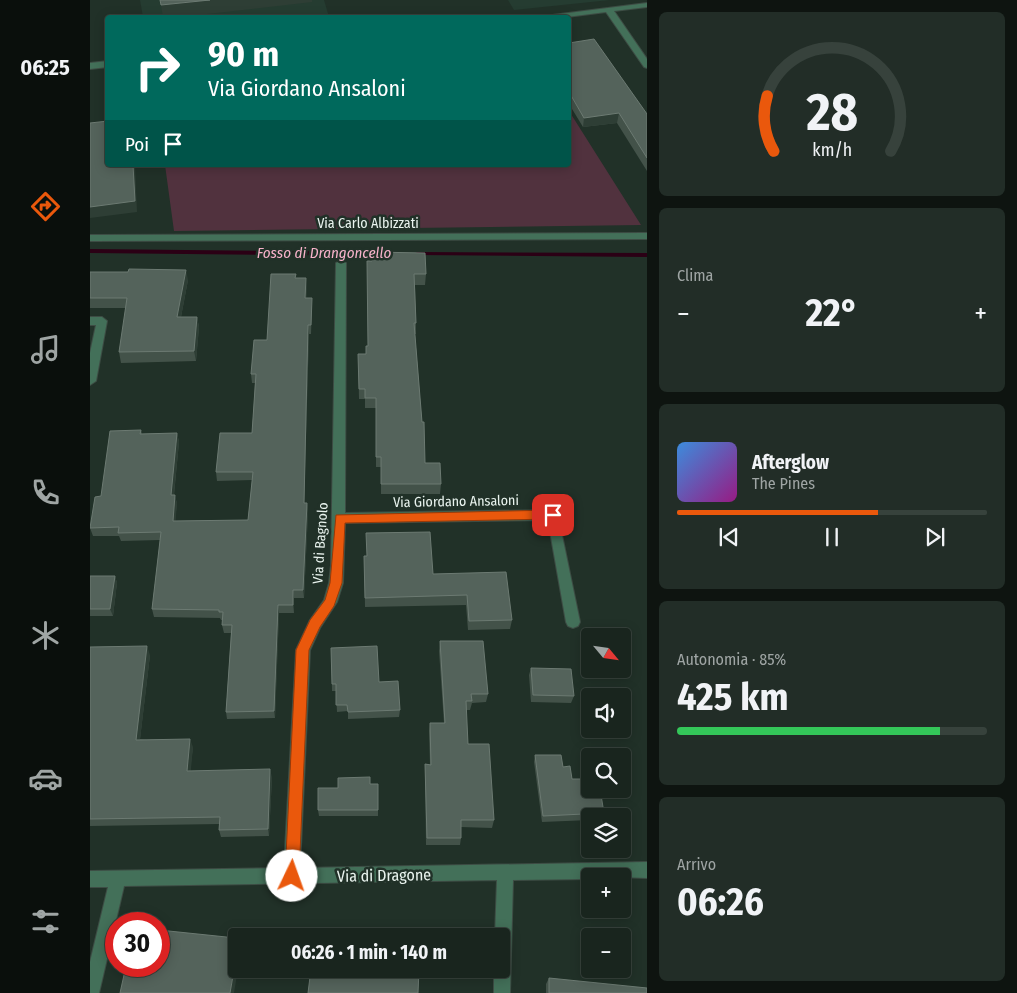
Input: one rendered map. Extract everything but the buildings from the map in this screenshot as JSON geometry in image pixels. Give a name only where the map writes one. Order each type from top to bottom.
[{"type":"street","points":[[558,15],[647,5]]},
{"type":"street","points":[[608,9],[647,65]]},
{"type":"street","points":[[90,66],[105,64]]},
{"type":"street","name":"Via Carlo Albizzati","points":[[90,238],[647,236]]},
{"type":"street","name":"Via di Bagnolo","points":[[292,876],[303,650],[315,624],[330,602],[336,583],[340,518],[341,263]]},
{"type":"street","points":[[90,321],[102,321],[90,381]]},
{"type":"street","name":"Via Giordano Ansaloni","points":[[340,518],[553,515],[574,622]]},
{"type":"street","name":"Via di Dragone","points":[[90,880],[647,870]]},
{"type":"street","points":[[502,993],[505,873]]},
{"type":"street","points":[[91,993],[118,879]]},
{"type":"shaded area","points":[[140,0],[324,0],[328,15],[143,15]]},
{"type":"shaded area","points":[[508,0],[610,0],[514,10]]},
{"type":"shaded area","points":[[571,114],[641,225],[174,231],[165,167],[571,167]]},
{"type":"waterway","name":"Fosso di Drangoncello","points":[[90,251],[383,254]]},
{"type":"waterway","name":"Fosso di Drangoncello","points":[[417,254],[647,255]]},
{"type":"route","points":[[292,876],[303,650],[315,624],[330,602],[336,583],[340,518],[553,515]]}]
